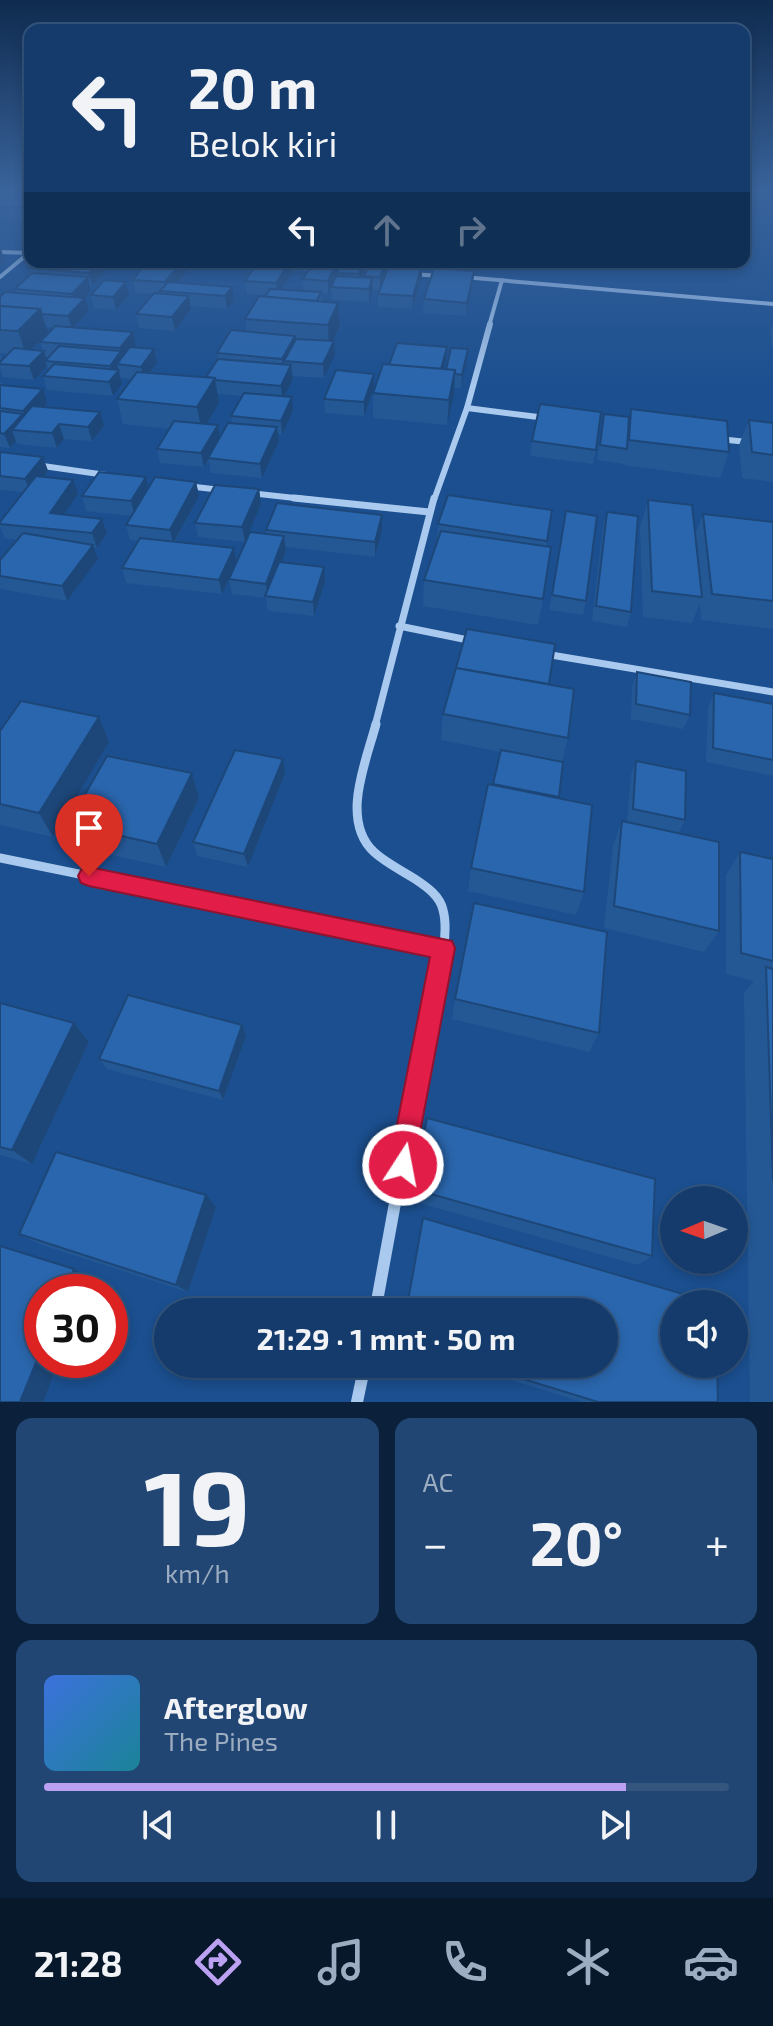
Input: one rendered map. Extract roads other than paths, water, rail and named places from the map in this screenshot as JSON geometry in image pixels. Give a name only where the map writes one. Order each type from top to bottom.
[{"type":"street","points":[[0,277],[24,257]]},
{"type":"street","points":[[288,268],[320,270]]},
{"type":"street","points":[[409,274],[773,304]]},
{"type":"street","points":[[378,1298],[443,948],[443,907],[432,892],[372,851],[360,834],[356,819],[362,778],[429,512],[467,408],[502,280]]},
{"type":"street","points":[[467,408],[559,419]]},
{"type":"street","points":[[712,438],[758,444]]},
{"type":"street","points":[[34,465],[110,476]]},
{"type":"street","points":[[183,486],[226,491]]},
{"type":"street","points":[[239,492],[429,512]]},
{"type":"street","points":[[399,626],[486,643]]},
{"type":"street","points":[[529,652],[773,692]]},
{"type":"street","points":[[0,858],[443,948]]},
{"type":"street","points":[[357,1402],[362,1378]]}]
